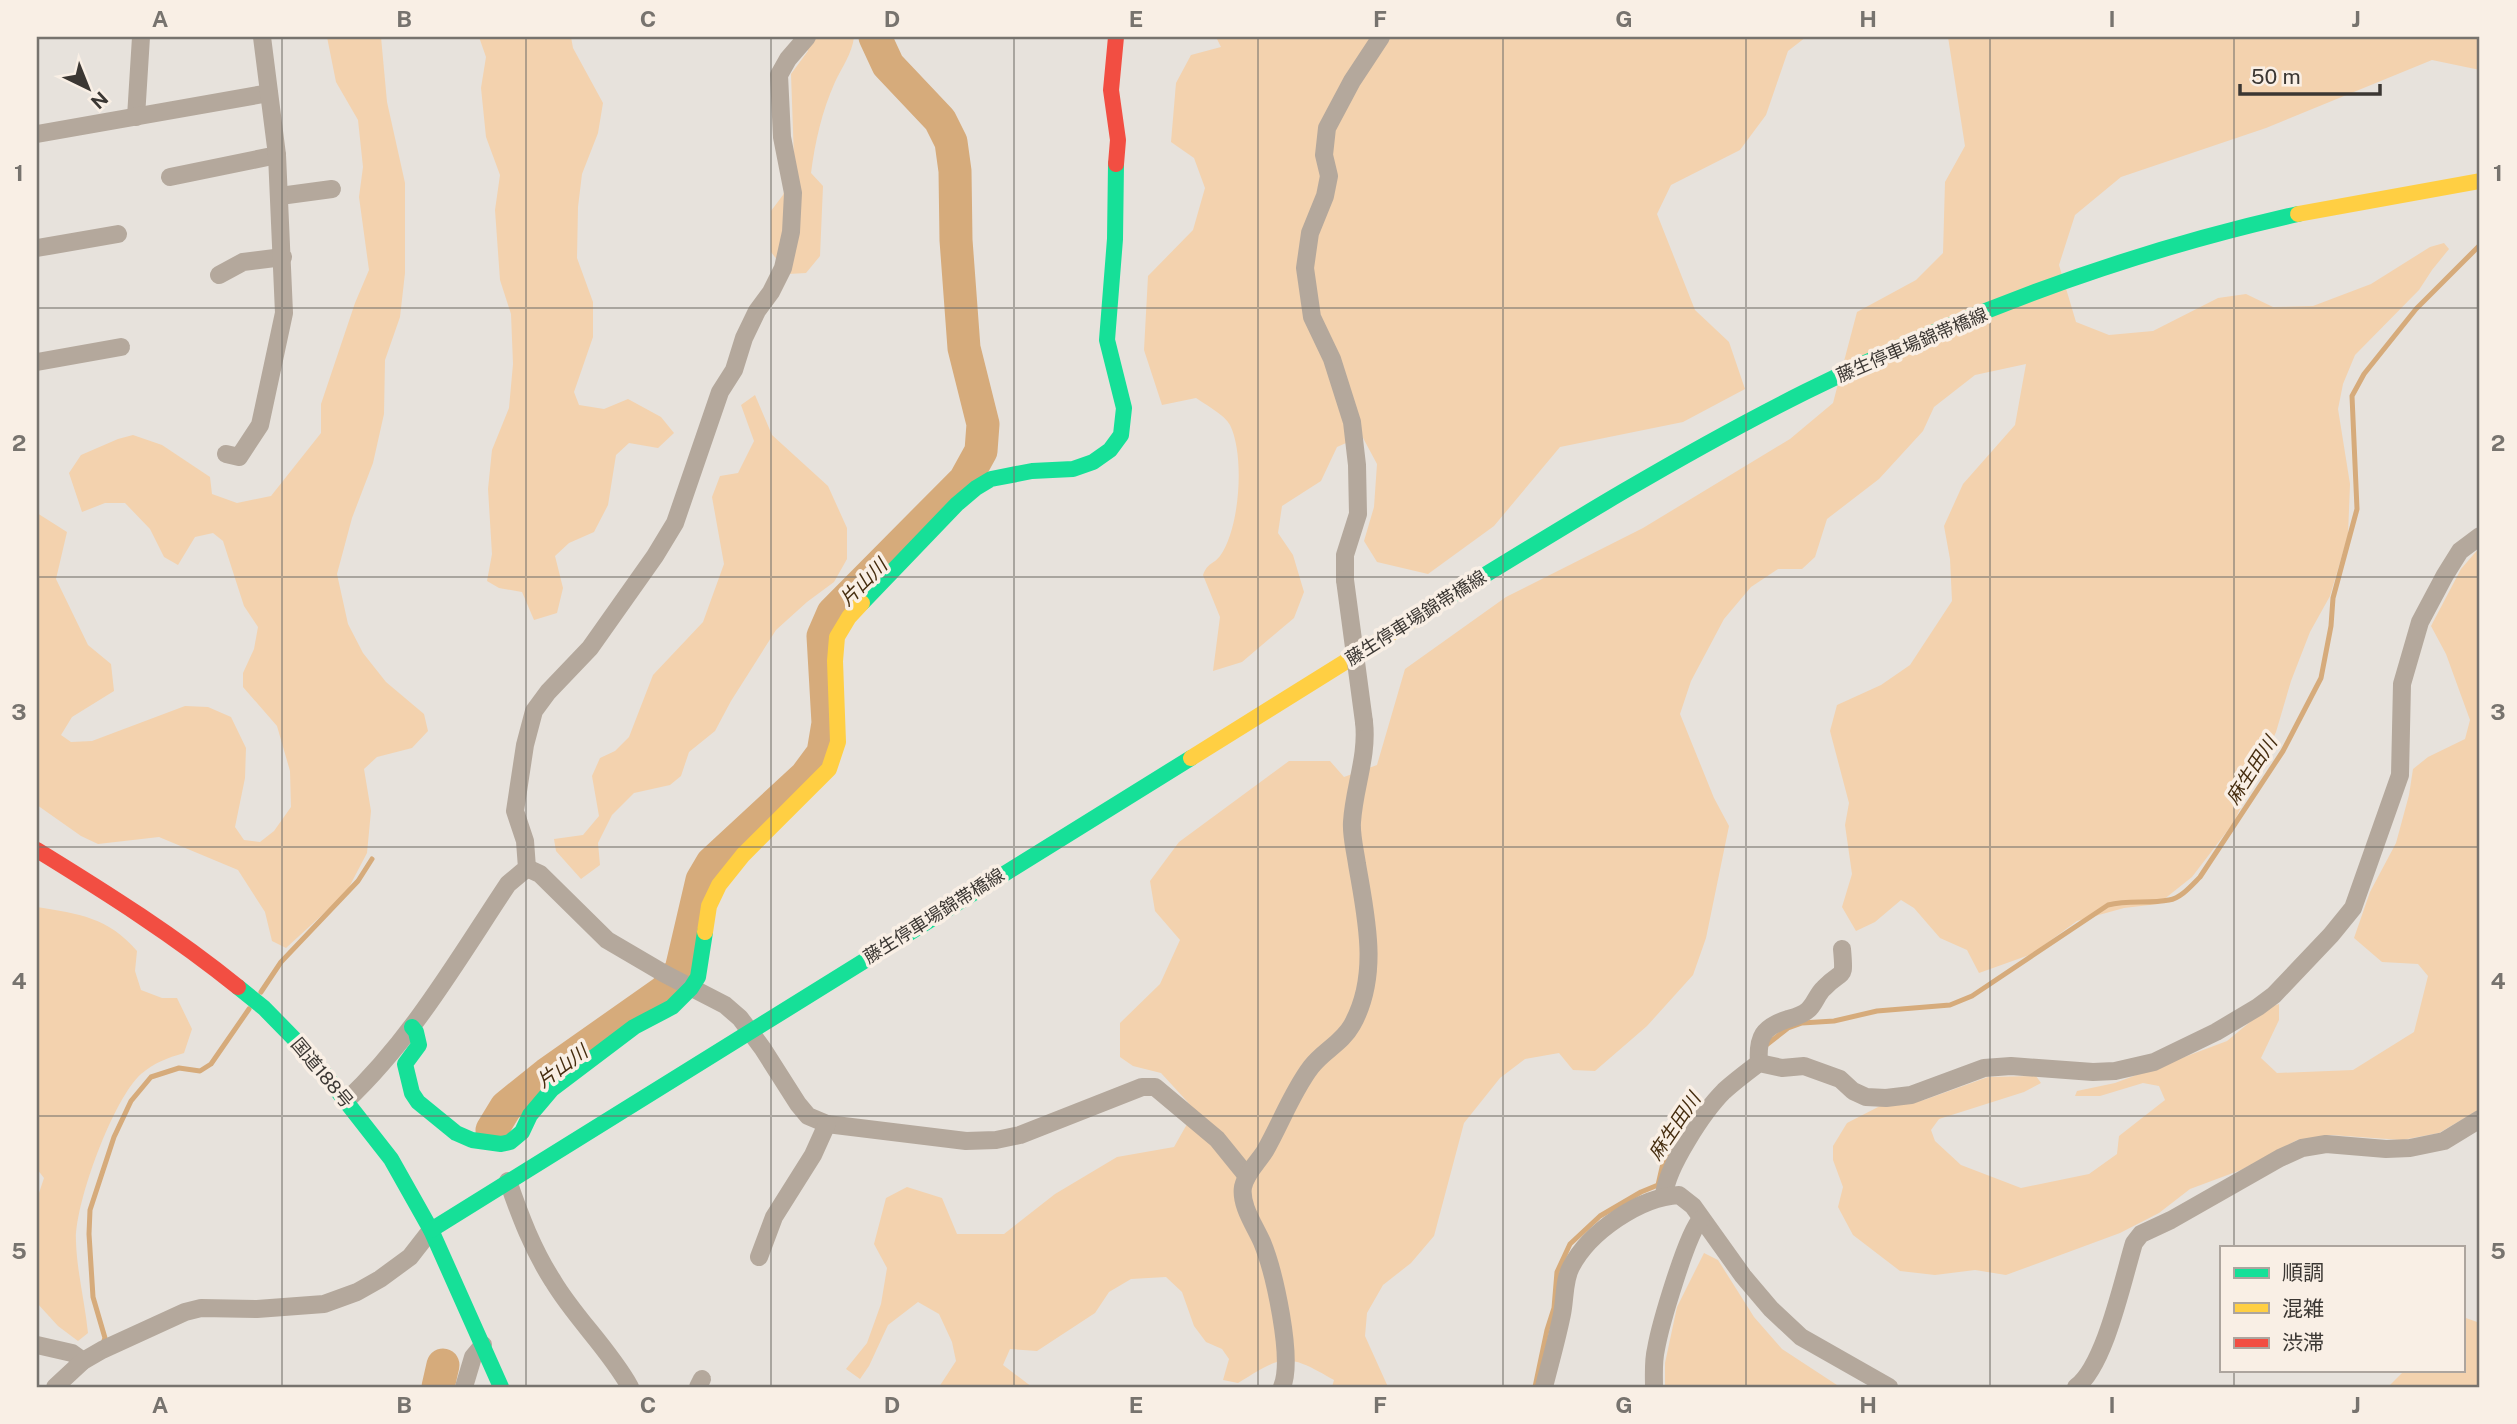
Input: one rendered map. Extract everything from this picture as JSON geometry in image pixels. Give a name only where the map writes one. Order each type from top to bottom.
[{"type":"main road","points":[[412,1027],[419,1045],[405,1065],[412,1093],[418,1102],[456,1133],[472,1140],[501,1144],[510,1142],[522,1132],[530,1115],[552,1089],[635,1027],[672,1007],[686,986],[698,977],[709,906],[719,885],[743,855],[829,769],[838,743],[835,661],[837,637],[849,617],[957,504],[976,488],[991,479],[1032,471],[1083,466],[1110,450],[1121,435],[1124,408],[1107,340],[1115,239],[1114,190],[1118,140],[1111,90],[1116,37]]},
{"type":"main road","name":"藤生停車場錦帯橋線","points":[[430,1230],[1548,536],[1717,439],[1823,384],[1892,351],[2008,304],[2098,271],[2207,237],[2329,209],[2480,181]]},
{"type":"main road","name":"国道188号","points":[[37,850],[139,913],[201,957],[264,1008],[308,1053],[391,1159],[430,1230],[501,1387]]},
{"type":"street","points":[[136,117],[141,37]]},
{"type":"street","points":[[226,454],[239,457],[260,425],[285,313],[277,155],[262,37]]},
{"type":"street","points":[[527,868],[525,841],[515,811],[525,745],[534,711],[548,692],[590,648],[675,523],[720,392],[734,369],[757,310],[771,292],[783,268],[791,232],[793,193],[782,137],[779,75],[788,59],[807,37]]},
{"type":"street","points":[[1282,1387],[1286,1365],[1273,1276],[1244,1200],[1243,1188],[1247,1176],[1265,1151],[1312,1065],[1336,1046],[1351,1026],[1362,1002],[1370,970],[1367,923],[1352,825],[1354,791],[1365,753],[1364,722],[1345,580],[1345,555],[1357,514],[1357,465],[1352,422],[1332,359],[1312,317],[1305,268],[1310,233],[1325,196],[1329,176],[1324,155],[1327,128],[1352,81],[1381,37]]},
{"type":"street","points":[[37,134],[269,93]]},
{"type":"street","points":[[170,177],[277,155]]},
{"type":"street","points":[[280,196],[332,189]]},
{"type":"street","points":[[37,248],[118,234]]},
{"type":"street","points":[[219,275],[243,261],[283,257]]},
{"type":"street","points":[[37,362],[121,346]]},
{"type":"street","points":[[1759,1063],[1782,1068],[1804,1066],[1840,1079],[1853,1091],[1866,1097],[1886,1098],[1911,1095],[1984,1068],[2011,1066],[2093,1072],[2115,1071],[2154,1062],[2217,1032],[2258,1007],[2274,995],[2331,936],[2353,908],[2400,775],[2402,684],[2420,622],[2460,551],[2480,536]]},
{"type":"street","points":[[527,868],[540,874],[607,940],[664,974],[725,1005],[740,1018],[808,1116],[827,1124],[966,1141],[996,1140],[1020,1135],[1142,1087],[1155,1087],[1217,1139],[1247,1176]]},
{"type":"street","points":[[346,1101],[383,1063],[412,1027],[508,884],[527,868]]},
{"type":"street","points":[[1759,1063],[1757,1048],[1760,1037],[1770,1027],[1808,1011],[1826,985],[1842,975],[1842,949]]},
{"type":"street","points":[[1664,1196],[1676,1160],[1712,1105],[1724,1091],[1759,1063]]},
{"type":"street","points":[[2076,1387],[2081,1384],[2097,1359],[2134,1243],[2141,1234],[2302,1148],[2326,1144],[2386,1149],[2410,1148],[2444,1141],[2480,1119]]},
{"type":"street","points":[[759,1257],[774,1217],[813,1155],[827,1124]]},
{"type":"street","points":[[508,1181],[524,1226],[553,1282],[619,1368],[630,1387]]},
{"type":"street","points":[[1544,1387],[1562,1317],[1569,1269],[1590,1239],[1613,1222],[1664,1196],[1679,1195],[1693,1206],[1764,1301],[1801,1337],[1889,1387]]},
{"type":"street","points":[[1654,1387],[1655,1352],[1661,1325],[1689,1240],[1695,1225],[1701,1219]]},
{"type":"street","points":[[55,1387],[83,1361],[102,1350],[201,1308],[257,1309],[324,1304],[357,1292],[410,1257],[430,1230]]},
{"type":"street","points":[[37,1345],[72,1353],[83,1361]]},
{"type":"street","points":[[464,1387],[473,1357],[482,1345]]},
{"type":"shaded area","points":[[327,37],[381,37],[387,102],[405,183],[405,273],[400,317],[385,360],[384,414],[373,463],[352,518],[337,574],[348,624],[363,653],[386,682],[424,714],[428,731],[412,748],[377,757],[364,769],[371,811],[367,853],[346,893],[286,948],[272,941],[265,912],[238,870],[159,837],[98,844],[81,836],[37,805],[37,513],[67,532],[56,579],[88,645],[111,664],[114,691],[72,717],[61,735],[71,742],[92,741],[185,706],[208,707],[231,717],[246,748],[245,778],[235,827],[244,840],[260,842],[274,831],[291,807],[290,771],[277,726],[243,687],[243,673],[254,649],[258,627],[244,606],[223,541],[213,533],[195,537],[178,565],[164,557],[150,529],[125,503],[105,503],[82,512],[69,473],[81,455],[133,435],[162,445],[210,477],[212,494],[237,503],[271,496],[321,433],[321,404],[369,270],[359,197],[363,167],[358,120],[336,82]]},
{"type":"shaded area","points":[[479,37],[571,37],[573,48],[603,103],[598,133],[582,174],[578,207],[577,258],[593,302],[593,337],[574,392],[579,405],[604,409],[628,399],[661,417],[674,433],[658,448],[629,443],[616,455],[608,505],[594,532],[569,543],[555,556],[563,588],[557,613],[534,620],[522,592],[499,588],[487,581],[492,554],[488,489],[492,450],[509,408],[513,364],[511,314],[500,280],[495,210],[500,175],[486,137],[481,88],[486,57]]},
{"type":"shaded area","points":[[797,37],[854,37],[849,55],[826,104],[811,173],[823,186],[820,256],[806,273],[788,274],[771,252],[771,211],[783,195],[794,159],[791,74],[808,51]]},
{"type":"shaded area","points":[[1216,37],[1806,37],[1788,51],[1766,115],[1740,150],[1671,185],[1657,214],[1695,310],[1729,342],[1745,389],[1683,422],[1560,447],[1494,526],[1428,574],[1377,562],[1364,541],[1374,507],[1377,464],[1362,436],[1337,447],[1321,481],[1282,506],[1278,533],[1293,555],[1304,592],[1294,618],[1242,662],[1213,671],[1220,617],[1203,575],[1227,544],[1236,511],[1239,473],[1235,438],[1224,418],[1196,398],[1162,405],[1144,350],[1148,276],[1193,230],[1205,188],[1194,158],[1171,142],[1176,83],[1191,55],[1221,47]]},
{"type":"shaded area","points":[[1948,37],[2480,37],[2480,70],[2432,60],[2266,128],[2121,177],[2075,215],[2059,265],[2076,322],[2109,335],[2153,331],[2218,298],[2246,294],[2273,307],[2313,306],[2371,284],[2430,247],[2444,243],[2449,249],[2419,290],[2355,355],[2343,384],[2338,409],[2350,484],[2348,535],[2330,596],[2310,632],[2291,681],[2276,732],[2234,822],[2192,877],[2158,904],[2124,908],[2077,921],[2032,954],[1979,973],[1967,950],[1940,938],[1914,908],[1901,900],[1875,922],[1856,931],[1842,907],[1852,874],[1845,825],[1849,803],[1830,731],[1837,705],[1881,685],[1910,665],[1952,601],[1950,559],[1944,526],[1963,484],[2015,425],[2026,364],[1975,375],[1934,407],[1923,431],[1879,479],[1827,519],[1815,557],[1802,569],[1778,569],[1751,587],[1724,619],[1691,681],[1680,714],[1714,798],[1729,826],[1706,938],[1693,975],[1647,1026],[1595,1071],[1573,1070],[1559,1053],[1525,1059],[1500,1078],[1464,1123],[1434,1236],[1411,1263],[1383,1285],[1367,1313],[1365,1336],[1388,1387],[1332,1387],[1334,1380],[1305,1365],[1285,1360],[1275,1362],[1238,1383],[1223,1380],[1229,1359],[1222,1349],[1206,1342],[1194,1326],[1182,1292],[1166,1277],[1131,1279],[1109,1292],[1095,1313],[1037,1351],[1010,1349],[1003,1365],[1032,1387],[939,1387],[956,1361],[952,1342],[939,1314],[918,1302],[888,1325],[860,1379],[846,1369],[867,1343],[881,1304],[887,1268],[874,1244],[886,1198],[907,1187],[942,1198],[957,1234],[1004,1234],[1055,1194],[1117,1157],[1174,1147],[1195,1110],[1161,1073],[1133,1066],[1120,1057],[1120,1023],[1160,984],[1180,940],[1155,911],[1150,881],[1179,842],[1289,761],[1330,761],[1344,777],[1377,765],[1405,669],[1506,597],[1643,528],[1790,439],[1833,403],[1857,312],[1916,280],[1943,253],[1945,182],[1965,146]]},
{"type":"shaded area","points":[[755,395],[772,435],[828,486],[847,528],[847,559],[834,582],[776,630],[715,731],[689,752],[681,776],[670,785],[634,793],[612,815],[598,843],[600,865],[581,879],[556,851],[554,839],[583,835],[599,816],[592,776],[600,758],[615,751],[629,737],[653,675],[703,622],[724,564],[712,497],[720,476],[738,473],[754,441],[741,405]]},
{"type":"shaded area","points":[[2480,547],[2480,1109],[2439,1133],[2402,1140],[2331,1135],[2297,1140],[2241,1170],[2190,1189],[2159,1213],[2120,1233],[2006,1275],[1975,1270],[1935,1275],[1900,1271],[1853,1235],[1838,1207],[1843,1187],[1833,1160],[1833,1146],[1847,1123],[1880,1106],[1924,1100],[1988,1077],[2036,1076],[2041,1083],[2024,1092],[1939,1119],[1931,1130],[1935,1141],[1961,1165],[2021,1188],[2089,1174],[2117,1154],[2119,1136],[2165,1100],[2159,1086],[2143,1083],[2100,1096],[2075,1096],[2077,1091],[2115,1083],[2227,1041],[2267,1008],[2279,1004],[2279,1020],[2261,1058],[2277,1073],[2353,1070],[2414,1032],[2428,976],[2418,964],[2382,962],[2354,938],[2370,892],[2396,843],[2413,769],[2428,757],[2465,739],[2470,720],[2446,654],[2431,626],[2461,569]]},
{"type":"shaded area","points":[[37,907],[92,919],[115,931],[137,951],[135,971],[141,990],[162,998],[177,998],[192,1029],[184,1053],[151,1067],[130,1087],[97,1154],[77,1225],[77,1253],[88,1333],[78,1341],[58,1326],[37,1303],[37,1199],[44,1178],[37,1169]]},
{"type":"shaded area","points":[[1704,1253],[1718,1260],[1754,1317],[1782,1349],[1840,1387],[1665,1387],[1665,1363],[1677,1307]]},
{"type":"shaded area","points":[[2464,1317],[2480,1323],[2480,1387],[2388,1387],[2403,1372],[2464,1372]]},
{"type":"waterway","name":"片山川","points":[[492,1130],[506,1107],[547,1074],[665,991],[681,970],[702,880],[712,863],[806,776],[823,753],[828,723],[823,636],[833,613],[965,480],[981,451],[983,424],[964,348],[956,240],[955,171],[951,142],[940,120],[888,65],[875,37]]},
{"type":"waterway","name":"麻生田川","points":[[1765,1046],[1788,1028],[1802,1023],[1834,1021],[1877,1011],[1950,1005],[1972,996],[2108,905],[2173,899],[2200,877],[2283,751],[2321,678],[2331,626],[2333,598],[2357,509],[2352,396],[2364,374],[2416,309],[2480,245]]},
{"type":"waterway","points":[[261,992],[281,962],[358,881],[372,859]]},
{"type":"waterway","points":[[102,1346],[105,1338],[93,1297],[90,1210],[114,1137],[131,1101],[151,1077],[179,1068],[200,1071],[211,1064],[249,1009]]},
{"type":"waterway","name":"麻生田川","points":[[1535,1387],[1554,1308],[1557,1272],[1570,1244],[1600,1216],[1658,1185],[1663,1163],[1672,1152]]},
{"type":"waterway","name":"片山川","points":[[438,1387],[443,1365]]},
{"type":"traffic: fast","points":[[862,603],[957,504],[976,488],[991,479],[1032,471],[1073,469],[1093,462],[1110,450],[1121,435],[1124,408],[1107,340],[1115,239],[1116,164]]},
{"type":"traffic: fast","points":[[1438,604],[1665,467],[1758,416],[1864,364],[1985,311],[2108,266],[2234,229],[2298,214]]},
{"type":"traffic: fast","points":[[431,1230],[1191,758]]},
{"type":"traffic: fast","points":[[412,1027],[419,1045],[405,1064],[412,1093],[418,1102],[456,1133],[472,1140],[501,1144],[510,1142],[522,1132],[530,1115],[552,1089],[634,1027],[672,1007],[691,988],[698,977],[705,932]]},
{"type":"traffic: fast","points":[[238,987],[264,1008],[308,1053],[391,1159],[431,1230],[501,1387]]},
{"type":"traffic: slow","points":[[2298,214],[2480,181]]},
{"type":"traffic: slow","points":[[705,932],[709,906],[719,885],[743,855],[829,769],[838,742],[835,661],[837,637],[849,617],[862,603]]},
{"type":"traffic: slow","points":[[1191,758],[1438,604]]},
{"type":"traffic: jam","points":[[1116,37],[1111,90],[1118,140],[1116,164]]},
{"type":"traffic: jam","points":[[37,850],[190,950],[238,987]]}]
